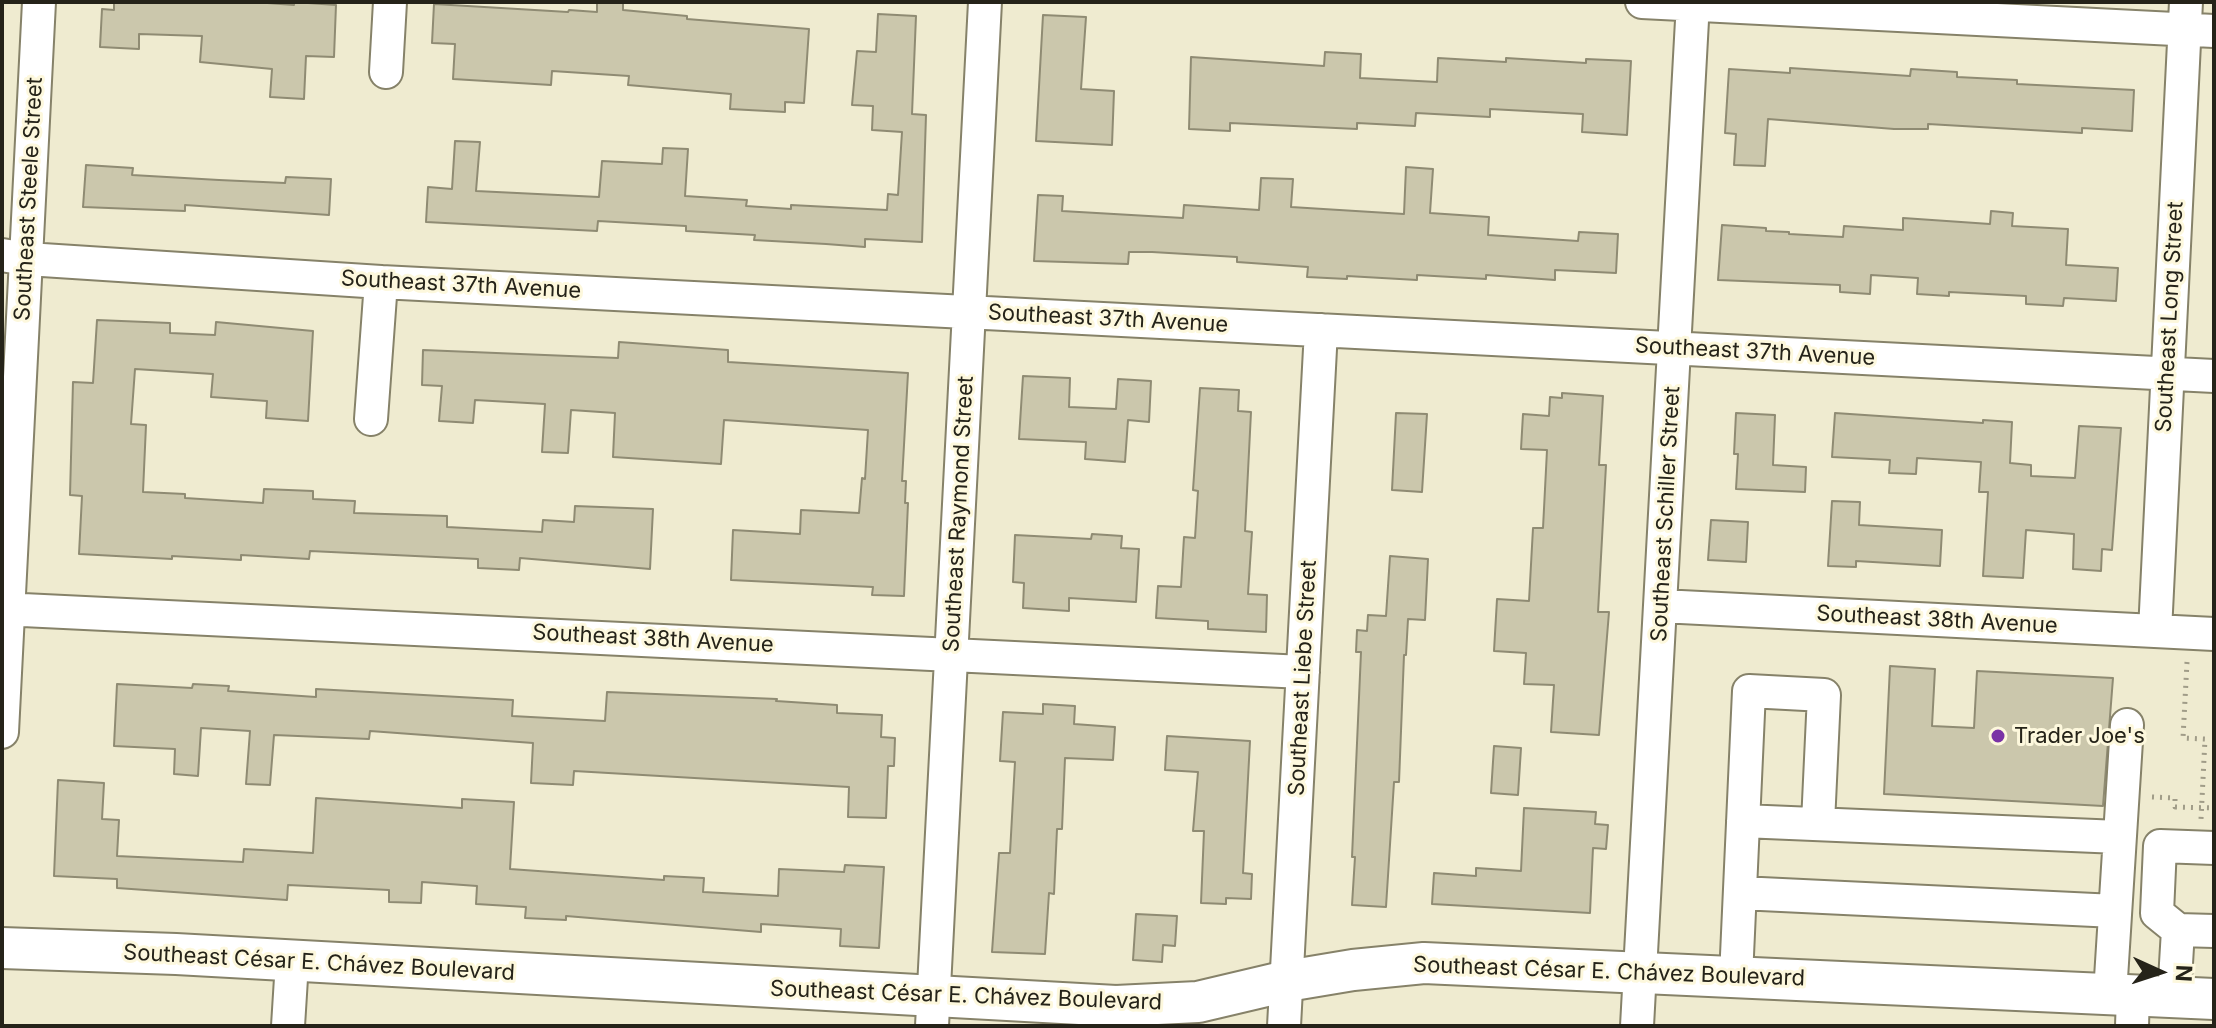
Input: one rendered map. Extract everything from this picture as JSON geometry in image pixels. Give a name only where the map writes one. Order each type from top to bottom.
[{"type":"main road","name":"Southeast César E. Chávez Boulevard","points":[[2,948],[292,962],[933,1012],[1198,1002],[1287,981],[1424,963],[1736,977],[2125,1005],[2174,997],[2214,999]]},
{"type":"street","name":"Southeast Steele Street","points":[[2,732],[14,257],[39,2]]},
{"type":"street","points":[[386,72],[390,2]]},
{"type":"street","name":"Southeast Raymond Street","points":[[933,1012],[985,2]]},
{"type":"street","points":[[1642,2],[2195,21]]},
{"type":"street","name":"Southeast Schiller Street","points":[[1637,1026],[1693,3]]},
{"type":"street","name":"Southeast Long Street","points":[[2155,631],[2167,374],[2195,21]]},
{"type":"street","name":"Southeast 37th Avenue","points":[[14,257],[381,282],[2214,376]]},
{"type":"street","points":[[371,419],[381,282]]},
{"type":"street","name":"Southeast Liebe Street","points":[[1284,1026],[1321,330]]},
{"type":"street","name":"Southeast 38th Avenue","points":[[1661,606],[2214,634]]},
{"type":"street","name":"Southeast 38th Avenue","points":[[5,609],[1303,672]]},
{"type":"street","points":[[1736,977],[1749,691],[1824,695],[1818,823]]},
{"type":"street","points":[[2125,1005],[2115,911],[2127,725]]},
{"type":"street","points":[[1743,821],[2119,837]]},
{"type":"street","points":[[2207,848],[2160,846],[2157,913],[2178,930],[2214,931]]},
{"type":"street","points":[[1740,893],[2115,911]]},
{"type":"street","points":[[2174,997],[2178,930]]},
{"type":"street","points":[[288,1026],[292,962]]},
{"type":"path","points":[[2187,658],[2183,738],[2205,739],[2202,808],[2207,848]]},
{"type":"path","points":[[2123,796],[2175,798],[2175,807],[2214,808]]},
{"type":"building","points":[[114,2],[294,5],[294,2],[336,5],[334,57],[306,56],[304,99],[270,97],[272,69],[200,62],[202,36],[139,34],[139,49],[100,47],[102,9],[114,10]]},
{"type":"building","points":[[597,2],[623,2],[623,10],[687,16],[687,19],[809,29],[804,103],[785,102],[785,112],[730,109],[731,94],[628,85],[629,76],[552,71],[551,85],[453,79],[455,44],[432,43],[434,4],[597,12]]},
{"type":"building","points":[[878,14],[916,16],[912,114],[926,115],[922,242],[865,239],[865,247],[754,240],[755,235],[686,231],[686,226],[598,221],[597,231],[426,222],[428,187],[452,189],[455,141],[480,142],[476,191],[599,197],[602,161],[662,164],[663,148],[688,149],[685,196],[747,200],[746,206],[887,210],[888,194],[898,195],[902,132],[872,130],[873,106],[852,105],[857,51],[876,52]]},
{"type":"building","points":[[1043,15],[1086,17],[1081,89],[1114,91],[1112,145],[1036,141]]},
{"type":"building","points":[[1325,52],[1361,54],[1360,78],[1437,82],[1438,58],[1506,62],[1506,58],[1586,63],[1586,59],[1631,61],[1627,135],[1582,132],[1583,114],[1490,109],[1490,117],[1416,113],[1415,126],[1357,123],[1357,129],[1230,123],[1230,131],[1189,129],[1191,57],[1324,66]]},
{"type":"building","points":[[1790,68],[1910,76],[1911,69],[1957,72],[1957,77],[2017,80],[2017,84],[2134,90],[2132,131],[2082,128],[2082,133],[1928,124],[1928,129],[1894,129],[1768,119],[1765,166],[1734,165],[1736,134],[1725,133],[1729,69],[1790,73]]},
{"type":"building","points":[[86,165],[133,168],[132,175],[219,180],[285,183],[286,177],[331,179],[329,215],[185,205],[185,211],[83,207]]},
{"type":"building","points":[[1406,167],[1433,169],[1430,213],[1489,217],[1488,235],[1578,241],[1579,232],[1618,234],[1616,273],[1555,270],[1555,280],[1486,275],[1486,279],[1417,275],[1417,280],[1347,276],[1347,279],[1307,277],[1308,267],[1237,262],[1237,257],[1152,252],[1129,252],[1128,264],[1034,261],[1038,195],[1063,196],[1062,211],[1183,218],[1184,205],[1259,210],[1261,178],[1293,179],[1291,207],[1404,214]]},
{"type":"building","points":[[1991,211],[2013,213],[2012,226],[2068,229],[2066,265],[2118,268],[2116,301],[2064,298],[2063,306],[2026,304],[2026,296],[1949,292],[1949,296],[1917,294],[1918,278],[1871,275],[1870,294],[1840,292],[1840,285],[1718,280],[1722,225],[1843,237],[1844,226],[1903,230],[1903,218],[1990,224]]},
{"type":"building","points":[[97,320],[170,323],[170,333],[215,335],[216,322],[313,331],[308,421],[266,418],[267,401],[211,397],[213,374],[135,369],[131,424],[146,425],[143,492],[263,503],[264,489],[313,491],[313,499],[355,501],[354,513],[447,516],[447,527],[542,532],[543,520],[574,522],[575,506],[653,509],[650,569],[520,558],[519,570],[478,568],[478,559],[310,551],[309,559],[241,555],[241,560],[79,554],[82,496],[70,495],[73,382],[93,383]]},
{"type":"building","points":[[619,342],[728,350],[728,362],[908,373],[902,481],[906,481],[905,503],[908,503],[904,596],[872,595],[873,587],[731,580],[733,530],[800,534],[801,510],[859,513],[868,430],[724,420],[721,464],[613,457],[615,413],[571,410],[568,453],[542,452],[545,404],[475,400],[473,423],[439,421],[442,386],[422,385],[423,350],[618,358]]},
{"type":"building","points":[[1023,376],[1070,378],[1069,407],[1116,409],[1118,379],[1151,381],[1149,422],[1128,420],[1125,462],[1085,459],[1086,442],[1019,439]]},
{"type":"building","points":[[1200,388],[1239,390],[1238,411],[1251,412],[1245,531],[1252,532],[1248,594],[1267,595],[1266,632],[1208,629],[1208,621],[1156,618],[1158,586],[1181,587],[1184,537],[1195,538],[1198,491],[1193,490]]},
{"type":"building","points":[[1562,393],[1603,396],[1599,465],[1606,465],[1598,612],[1609,612],[1599,735],[1551,732],[1554,685],[1524,684],[1526,653],[1494,651],[1497,599],[1529,601],[1533,528],[1543,528],[1547,450],[1521,449],[1523,414],[1549,416],[1550,397],[1562,398]]},
{"type":"building","points":[[1396,413],[1427,414],[1422,492],[1392,490]]},
{"type":"building","points":[[1736,413],[1775,415],[1773,465],[1806,467],[1805,492],[1736,489]]},
{"type":"building","points":[[1835,413],[1983,423],[1983,420],[2012,422],[2010,463],[2031,465],[2031,476],[2075,478],[2079,426],[2121,428],[2112,550],[2102,549],[2101,571],[2073,569],[2074,534],[2026,530],[2023,578],[1983,576],[1988,492],[1979,492],[1981,462],[1917,458],[1916,474],[1889,473],[1890,460],[1832,457]]},
{"type":"building","points":[[1832,501],[1860,502],[1859,525],[1942,530],[1940,566],[1856,561],[1856,567],[1828,566]]},
{"type":"building","points":[[1711,520],[1748,522],[1746,562],[1708,560]]},
{"type":"building","points":[[1092,534],[1122,536],[1121,548],[1139,549],[1136,602],[1069,598],[1069,611],[1023,608],[1024,583],[1013,582],[1015,535],[1091,539]]},
{"type":"building","points":[[1390,556],[1428,559],[1425,620],[1408,619],[1399,782],[1394,782],[1386,907],[1352,905],[1361,652],[1356,652],[1357,630],[1367,631],[1368,615],[1386,616]]},
{"type":"building","name":"Trader Joe's","points":[[1890,666],[1935,669],[1932,726],[1974,728],[1977,671],[2113,678],[2103,806],[1884,794]]},
{"type":"building","points":[[117,684],[192,688],[193,684],[229,686],[228,691],[316,697],[316,689],[513,700],[512,716],[605,721],[607,692],[777,699],[837,705],[837,713],[882,715],[881,737],[895,738],[894,766],[888,766],[886,818],[848,817],[849,787],[574,771],[573,785],[531,783],[533,743],[370,731],[369,739],[274,735],[270,785],[246,784],[250,731],[201,728],[198,776],[174,774],[175,749],[114,746]]},
{"type":"building","points":[[1043,704],[1075,706],[1074,724],[1115,727],[1113,760],[1065,758],[1062,829],[1057,829],[1054,894],[1049,893],[1045,954],[992,952],[999,853],[1010,853],[1015,762],[1000,761],[1003,712],[1043,714]]},
{"type":"building","points":[[1167,736],[1250,741],[1243,873],[1252,874],[1251,899],[1226,898],[1226,904],[1201,903],[1204,831],[1193,831],[1198,772],[1165,770]]},
{"type":"building","points":[[1494,746],[1521,748],[1518,795],[1491,793]]},
{"type":"building","points":[[58,780],[104,783],[102,819],[119,820],[117,856],[243,862],[244,849],[313,853],[316,798],[462,808],[462,799],[514,802],[510,869],[664,880],[664,876],[704,878],[703,892],[778,896],[779,869],[844,872],[845,865],[884,867],[879,948],[840,946],[841,929],[761,924],[761,932],[566,916],[566,920],[525,918],[526,907],[476,904],[477,886],[422,882],[421,903],[389,902],[389,890],[288,885],[287,900],[117,888],[117,879],[54,876]]},
{"type":"building","points":[[1524,808],[1596,812],[1595,824],[1608,825],[1606,849],[1593,848],[1590,913],[1432,904],[1434,873],[1476,876],[1476,868],[1521,871]]},
{"type":"building","points":[[1136,914],[1177,916],[1175,946],[1163,945],[1162,962],[1133,960]]},
{"type":"place","name":"Trader Joe's","points":[[1998,736]]}]
